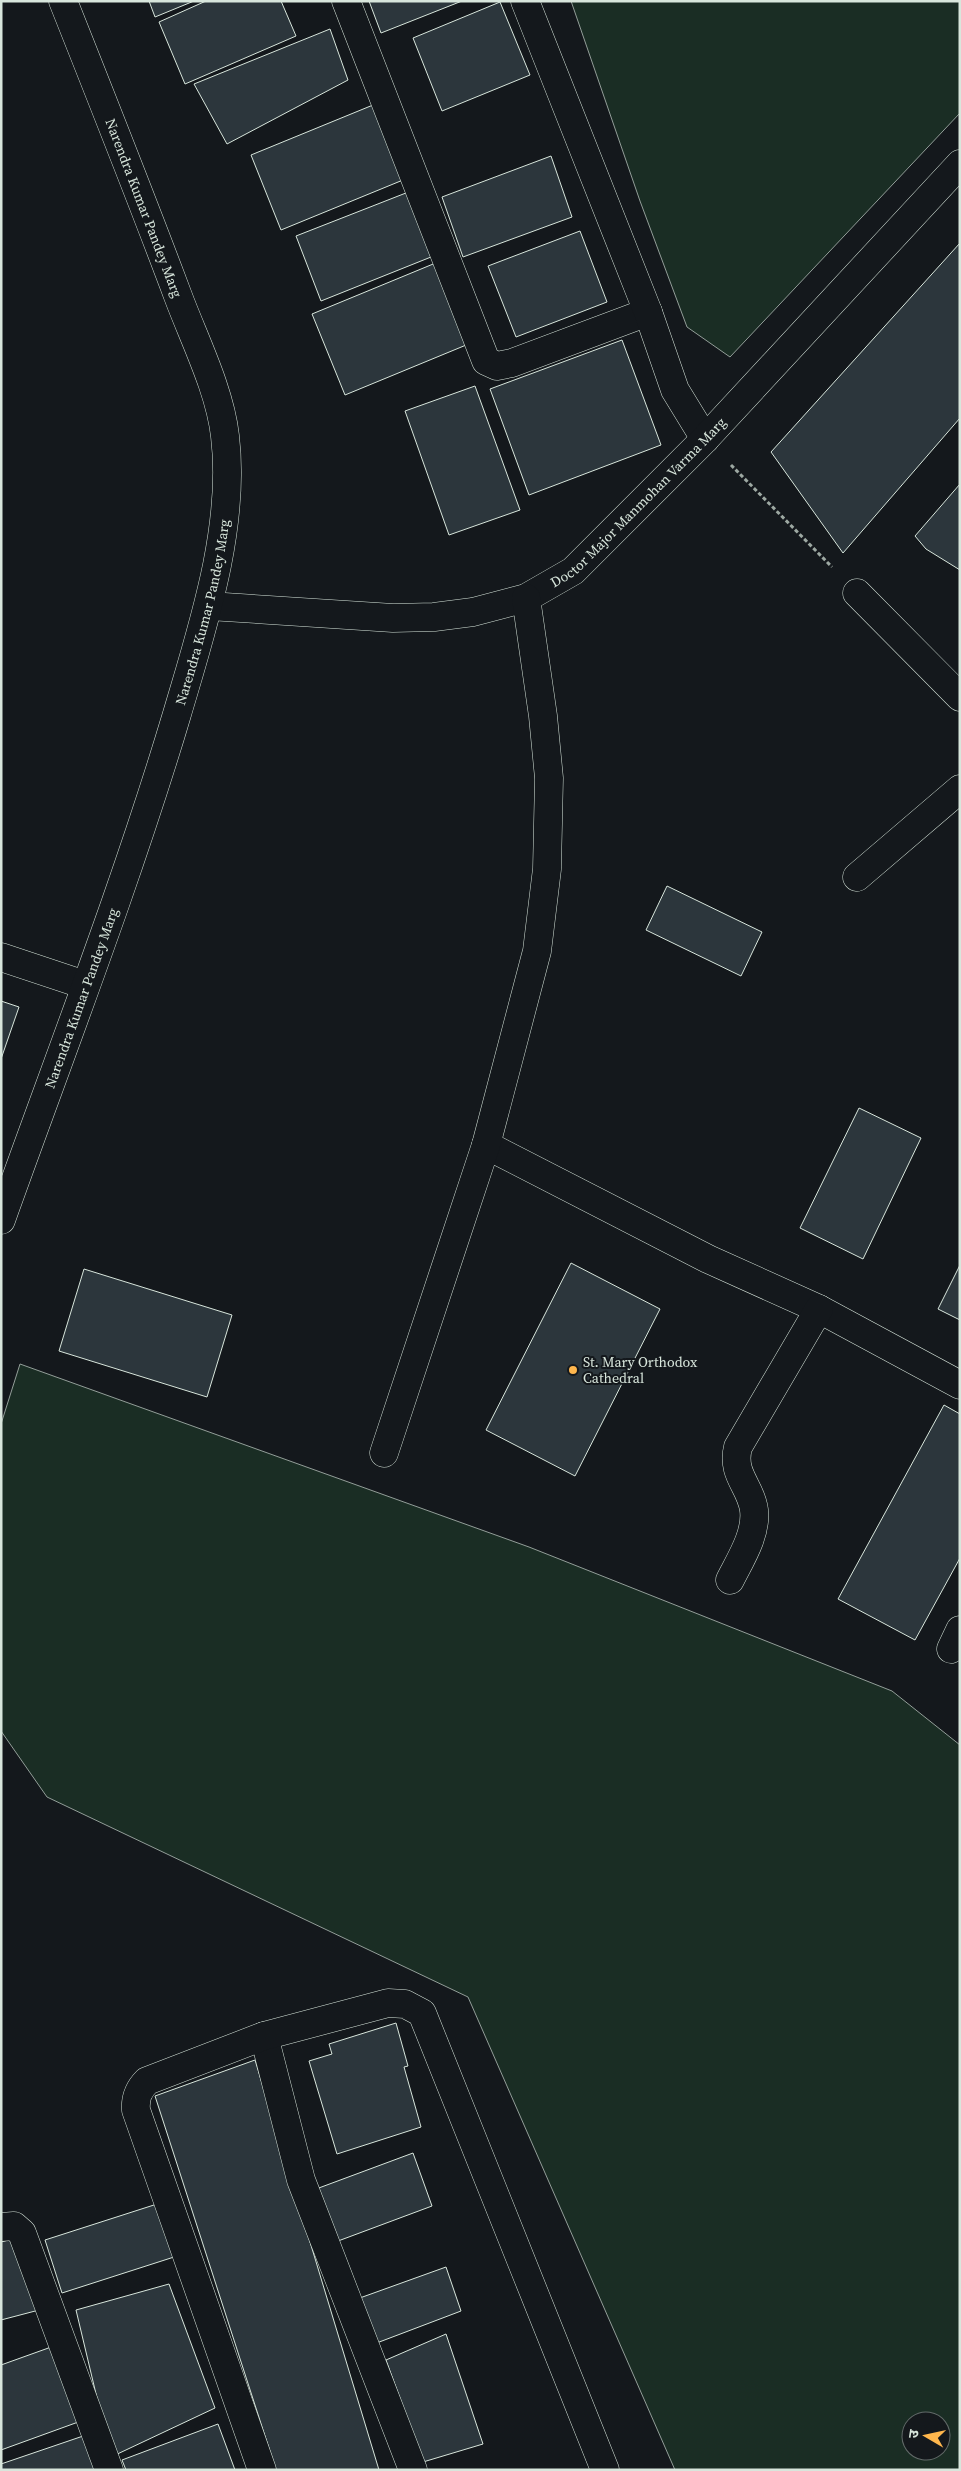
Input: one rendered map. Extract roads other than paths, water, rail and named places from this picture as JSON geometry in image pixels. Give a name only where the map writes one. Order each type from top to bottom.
[{"type":"street","name":"Narendra Kumar Pandey Marg","points":[[1,1220],[157,780],[209,606],[221,540],[226,484],[225,435],[213,389],[129,166],[63,1]]},
{"type":"street","points":[[346,1],[486,362],[498,366],[512,363],[648,312]]},
{"type":"street","points":[[525,1],[648,312],[675,390],[705,439]]},
{"type":"street","name":"Doctor Major Manmohan Varma Marg","points":[[209,606],[402,618],[434,617],[473,612],[526,598],[572,571],[705,439],[960,164]]},
{"type":"street","points":[[858,593],[960,697]]},
{"type":"street","points":[[384,1453],[486,1145],[537,950],[547,869],[549,778],[543,716],[526,598]]},
{"type":"street","points":[[857,877],[960,789]]},
{"type":"street","points":[[1,957],[85,985]]},
{"type":"street","points":[[486,1145],[708,1259],[820,1309],[960,1385]]},
{"type":"street","points":[[730,1580],[750,1539],[754,1523],[754,1509],[736,1466],[738,1447],[820,1309]]},
{"type":"street","points":[[262,2470],[136,2110],[135,2100],[139,2089],[147,2081],[264,2036],[388,2003],[405,2004],[422,2013],[605,2470]]},
{"type":"street","points":[[264,2036],[300,2180],[413,2470]]},
{"type":"street","points":[[1,2227],[14,2226],[22,2233],[109,2470]]},
{"type":"place","name":"St. Mary Orthodox Cathedral","points":[[573,1370]]}]
